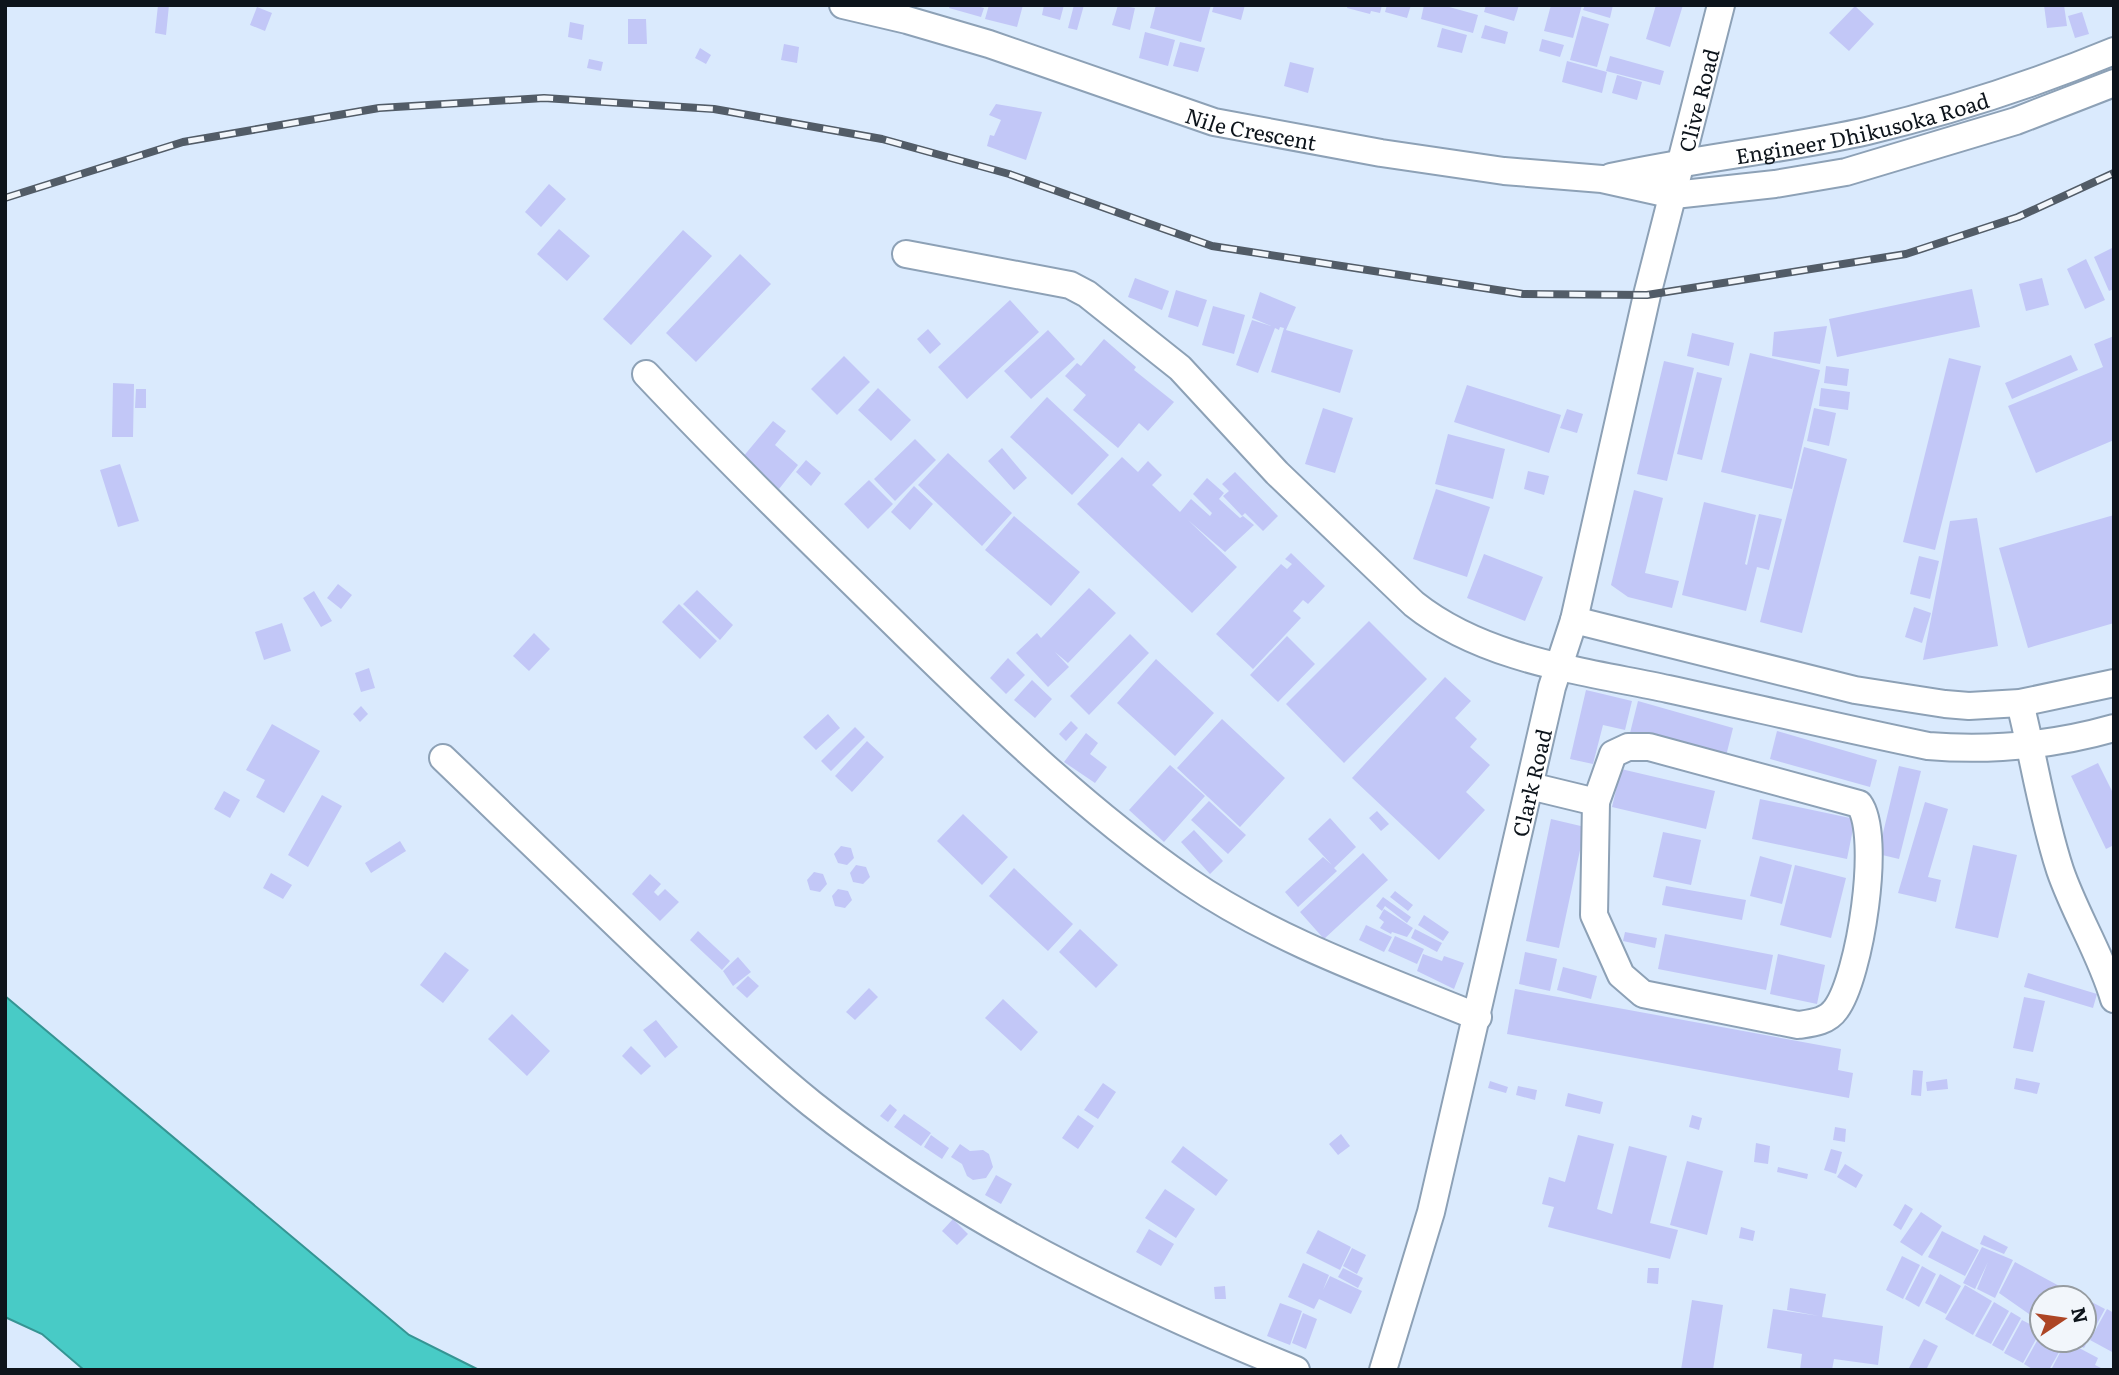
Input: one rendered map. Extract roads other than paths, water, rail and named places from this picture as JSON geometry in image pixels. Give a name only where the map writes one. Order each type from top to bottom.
[{"type":"street","name":"Nile Crescent","points":[[843,5],[989,44],[1214,122],[1381,153],[1504,170],[1602,179],[1674,195]]},
{"type":"street","name":"Clive Road","points":[[1674,195],[1721,5]]},
{"type":"street","name":"Engineer Dhikusoka Road","points":[[1602,179],[1681,161],[1868,130],[1999,94],[2114,51]]},
{"type":"street","name":"Engineer Dhikusoka Road","points":[[1674,195],[1775,184],[1846,172],[2016,121],[2114,83]]},
{"type":"street","name":"Clark Road","points":[[1383,1370],[1431,1212],[1559,665],[1574,620],[1647,295],[1674,195]]},
{"type":"street","points":[[906,254],[1070,285],[1087,294],[1180,368],[1278,473],[1439,624],[1478,642],[1559,665],[1846,729],[1941,747],[1967,749],[2030,744],[2114,728]]},
{"type":"street","points":[[646,374],[714,446],[994,721],[1095,810],[1189,881],[1262,923],[1337,960],[1478,1017]]},
{"type":"street","points":[[1574,620],[1855,690],[1969,706],[2020,703],[2114,683]]},
{"type":"street","points":[[1846,729],[1855,690]]},
{"type":"street","points":[[2020,703],[2043,813],[2061,872],[2106,973],[2114,999]]},
{"type":"street","points":[[1628,747],[1649,747],[1859,804],[1866,813],[1870,864],[1857,955],[1836,1009],[1819,1022],[1798,1025],[1643,994],[1628,982],[1620,975],[1594,915],[1596,802],[1613,754],[1628,747]]},
{"type":"street","points":[[443,758],[753,1055],[872,1149],[969,1212],[1083,1274],[1193,1328],[1296,1370]]},
{"type":"street","points":[[1530,786],[1596,802]]},
{"type":"railway","points":[[5,198],[183,142],[379,108],[544,98],[714,109],[882,139],[1009,174],[1212,246],[1523,294],[1647,295],[1906,254],[2018,217],[2114,173]]}]
